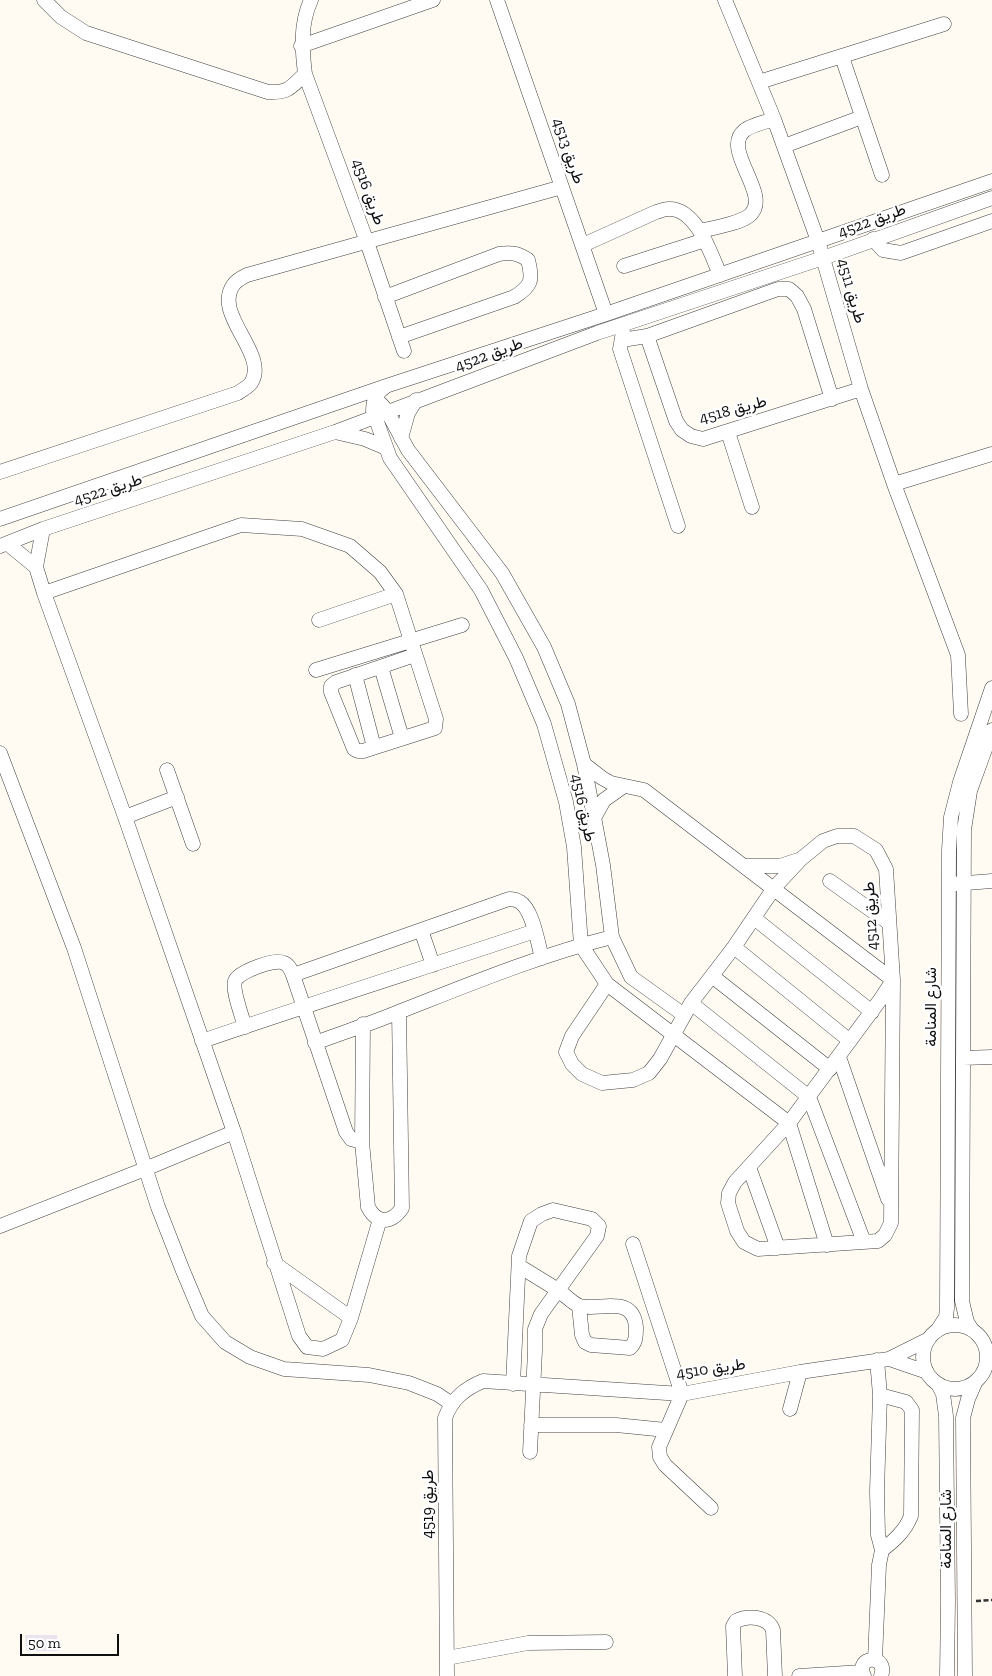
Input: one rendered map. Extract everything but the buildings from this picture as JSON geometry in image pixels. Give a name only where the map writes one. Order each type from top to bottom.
[{"type":"street","points":[[44,0],[61,17],[86,33],[268,92],[280,93],[288,91],[305,74]]},
{"type":"street","name":"طريق 4516","points":[[311,0],[301,46],[305,74],[367,242],[404,351]]},
{"type":"street","points":[[301,46],[432,0]]},
{"type":"street","name":"طريق 4513","points":[[497,0],[606,314]]},
{"type":"street","name":"طريق 4511","points":[[725,0],[774,119],[818,240],[862,389],[894,484],[958,655],[961,714]]},
{"type":"street","points":[[759,82],[842,58],[944,24]]},
{"type":"street","points":[[842,58],[882,175]]},
{"type":"street","points":[[784,146],[862,117]]},
{"type":"street","points":[[624,266],[703,236],[751,214],[756,206],[756,197],[740,156],[738,146],[740,137],[744,130],[774,119]]},
{"type":"street","name":"طريق 4522","points":[[0,519],[992,181]]},
{"type":"street","points":[[0,472],[238,392],[250,384],[255,372],[254,362],[232,315],[228,297],[234,283],[247,275],[562,187]]},
{"type":"street","name":"طريق 4522","points":[[4,545],[43,530],[335,432],[597,333],[823,258],[992,198]]},
{"type":"street","points":[[582,245],[656,212],[668,209],[678,211],[688,216],[703,236],[720,275]]},
{"type":"street","points":[[873,239],[883,250],[901,253],[992,220]]},
{"type":"street","points":[[385,296],[499,254],[510,252],[520,254],[528,260],[531,281],[520,294],[399,336]]},
{"type":"street","points":[[597,333],[621,344],[778,289],[789,289],[797,296],[804,310],[832,399]]},
{"type":"street","points":[[624,324],[621,344],[678,526]]},
{"type":"street","name":"طريق 4518","points":[[647,336],[676,421],[682,430],[691,436],[703,438],[728,432],[862,389]]},
{"type":"street","points":[[354,398],[374,399],[386,386]]},
{"type":"street","name":"طريق 4516","points":[[374,399],[373,411],[381,414],[401,438],[502,573],[544,647],[568,704],[584,764],[603,865],[612,937],[631,977],[687,1009],[809,1097]]},
{"type":"street","points":[[401,438],[408,413],[416,400]]},
{"type":"street","name":"طريق 4516","points":[[381,414],[384,447],[482,590],[516,658],[544,724],[566,802],[574,846],[581,945],[607,984],[674,1033],[789,1123]]},
{"type":"street","points":[[335,432],[365,439],[384,447]]},
{"type":"street","points":[[728,432],[752,507]]},
{"type":"street","points":[[894,484],[992,454]]},
{"type":"street","points":[[44,593],[242,525],[302,529],[350,546],[380,572],[396,594],[436,723],[435,728],[363,751],[354,749],[331,686],[336,682],[355,675],[415,656]]},
{"type":"street","points":[[43,530],[36,567],[44,593],[125,817],[234,1132],[274,1263],[299,1336],[307,1347],[323,1349],[342,1340],[351,1318],[380,1220]]},
{"type":"street","points":[[4,545],[36,567]]},
{"type":"street","points":[[319,620],[396,594]]},
{"type":"street","points":[[316,670],[462,625]]},
{"type":"street","points":[[380,667],[402,738]]},
{"type":"street","points":[[355,675],[374,747]]},
{"type":"street","name":"شارع المنامة","points":[[933,1335],[946,1317],[947,1308],[951,816],[960,782],[992,688]]},
{"type":"street","name":"شارع المنامة","points":[[972,1330],[967,1322],[962,1301],[964,830],[970,791],[992,730]]},
{"type":"street","points":[[0,754],[74,948],[145,1169],[202,1316],[225,1342],[250,1357],[284,1370],[369,1375],[409,1383],[437,1394],[452,1404]]},
{"type":"street","points":[[584,764],[602,778],[624,786],[644,790],[893,980],[872,1012],[789,1123],[735,1182],[728,1204],[736,1231],[744,1242],[758,1249],[864,1242],[809,1097]]},
{"type":"street","points":[[167,770],[193,844]]},
{"type":"street","points":[[594,818],[604,800],[624,786]]},
{"type":"street","points":[[125,817],[177,797]]},
{"type":"street","name":"طريق 4512","points":[[674,1033],[687,1009],[734,948],[774,888],[800,859],[823,841],[837,836],[854,836],[876,850],[886,869],[893,980],[891,1223],[885,1235],[878,1241],[864,1242]]},
{"type":"street","points":[[745,866],[780,866],[800,859]]},
{"type":"street","points":[[830,881],[888,923]]},
{"type":"street","points":[[949,884],[992,881]]},
{"type":"street","points":[[293,975],[509,899],[519,901],[526,906],[542,958]]},
{"type":"street","points":[[754,918],[872,1012]]},
{"type":"street","points":[[421,930],[433,965]]},
{"type":"street","points":[[202,1041],[303,1006],[535,931]]},
{"type":"street","points":[[315,1043],[542,958],[612,937]]},
{"type":"street","points":[[734,948],[850,1040]]},
{"type":"street","points":[[245,1027],[234,986],[236,979],[240,973],[282,961],[288,965],[293,975],[346,1132],[351,1139],[362,1142]]},
{"type":"street","points":[[712,976],[830,1069]]},
{"type":"street","points":[[607,984],[568,1044],[566,1052],[572,1064],[582,1074],[602,1083],[633,1080],[649,1073],[660,1059],[674,1033]]},
{"type":"street","points":[[363,1024],[362,1142],[368,1207],[372,1215],[380,1220],[389,1220],[397,1216],[402,1208],[399,1012]]},
{"type":"street","points":[[839,1056],[891,1209]]},
{"type":"street","points":[[963,1058],[992,1057]]},
{"type":"street","points":[[789,1123],[827,1245]]},
{"type":"street","points":[[0,1226],[234,1132]]},
{"type":"street","points":[[749,1167],[778,1248]]},
{"type":"street","points":[[513,1384],[519,1266],[523,1244],[531,1221],[553,1210],[592,1219],[599,1226],[597,1236],[541,1314],[535,1329],[530,1452]]},
{"type":"street","points":[[633,1244],[682,1394],[659,1447],[660,1457],[665,1465],[711,1508]]},
{"type":"street","points":[[274,1263],[351,1318]]},
{"type":"street","points":[[519,1266],[558,1290],[579,1306],[619,1306],[630,1311],[635,1318],[635,1343],[630,1348],[591,1345],[585,1342],[582,1335],[579,1306]]},
{"type":"street","points":[[875,1660],[878,1565],[882,1550],[878,1535],[877,1491],[883,1360],[948,1326],[960,1326],[972,1330],[987,1343],[987,1359],[983,1377],[966,1388],[947,1388],[938,1384],[927,1372],[923,1361],[924,1350],[933,1335]]},
{"type":"street","name":"طريق 4510","points":[[513,1384],[682,1394],[800,1372],[883,1360],[927,1372]]},
{"type":"street","points":[[790,1409],[800,1372]]},
{"type":"street","name":"شارع المنامة","points":[[965,1676],[963,1418],[968,1399],[983,1377]]},
{"type":"street","name":"طريق 4519","points":[[447,1676],[446,1418],[457,1397],[469,1387],[482,1381],[513,1384]]},
{"type":"street","name":"شارع المنامة","points":[[938,1384],[943,1394],[946,1416],[947,1676]]},
{"type":"street","points":[[880,1395],[906,1402],[912,1410],[910,1516],[907,1525],[897,1538],[882,1550]]},
{"type":"street","points":[[531,1425],[616,1425],[666,1430]]},
{"type":"street","points":[[735,1676],[734,1623],[740,1619],[762,1619],[769,1622],[773,1630],[775,1676]]},
{"type":"street","points":[[446,1658],[528,1643],[606,1642]]},
{"type":"street","points":[[799,1676],[863,1674],[864,1664],[870,1660],[875,1660],[881,1665],[881,1676]]},
{"type":"shaded area","points":[[25,1635],[57,1635],[58,1651],[26,1651]]}]
